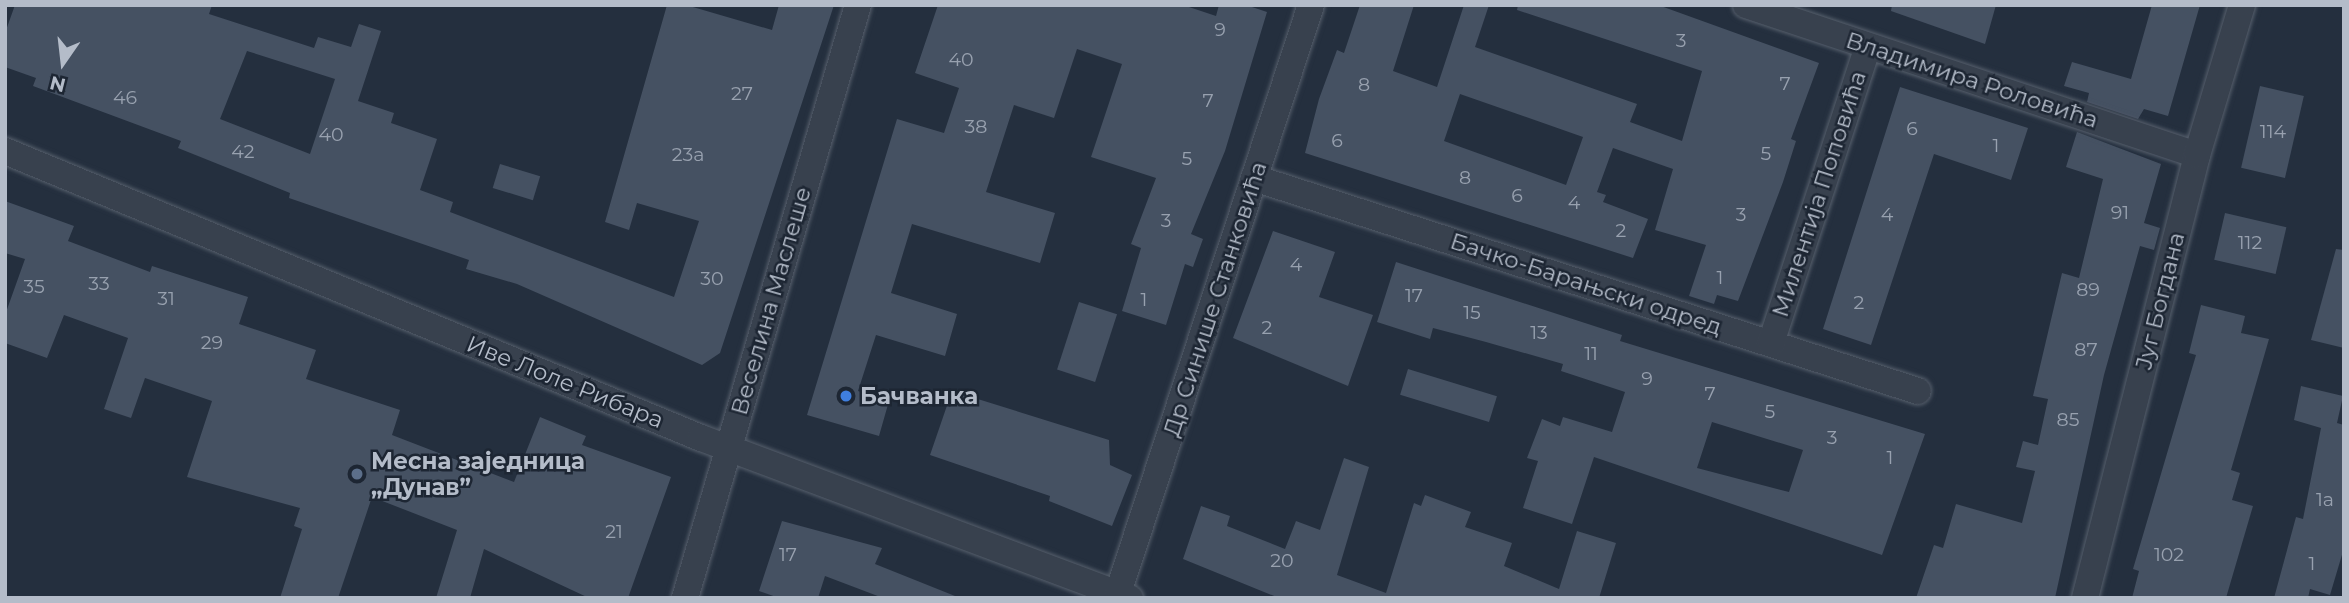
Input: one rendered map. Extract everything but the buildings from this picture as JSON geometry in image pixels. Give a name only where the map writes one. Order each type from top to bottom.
[{"type":"street","name":"Веселина Маслеше","points":[[685,598],[858,5]]},
{"type":"street","name":"Др Синише Станковића","points":[[1124,595],[1311,5]]},
{"type":"street","name":"Владимира Роловића","points":[[1746,5],[2197,155]]},
{"type":"street","name":"Југ Богдана","points":[[2085,598],[2197,155],[2242,5]]},
{"type":"street","name":"Милентија Поповића","points":[[1771,343],[1868,46]]},
{"type":"street","name":"Иве Лоле Рибара","points":[[5,151],[728,448],[1124,595]]},
{"type":"street","name":"Бачко-Барањски одред","points":[[1254,178],[1918,391]]},
{"type":"place","name":"Бачванка","points":[[846,396]]},
{"type":"place","name":"Месна заједница „Дунав”","points":[[357,474]]}]
